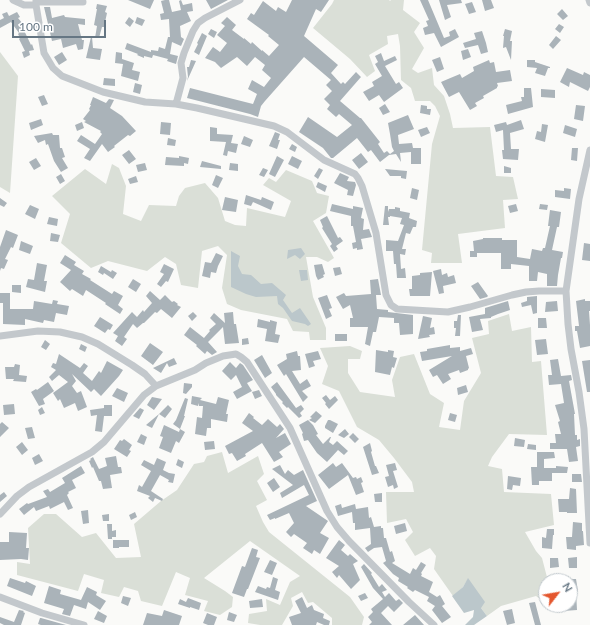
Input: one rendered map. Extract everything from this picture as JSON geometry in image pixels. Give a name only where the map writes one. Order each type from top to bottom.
[{"type":"street","points":[[13,0],[24,4],[83,2]]},
{"type":"street","points":[[176,104],[183,78],[181,63],[193,31],[205,18],[240,0]]},
{"type":"street","points":[[36,3],[44,53],[53,68],[62,76],[110,94],[144,102],[176,104],[197,108],[274,126],[287,132],[324,160],[355,174],[362,186],[376,233],[386,295],[391,305],[396,309],[448,312],[470,308],[526,292],[566,291]]},
{"type":"street","points":[[590,150],[579,199],[566,291],[571,349],[584,429],[590,543]]},
{"type":"street","points":[[0,336],[38,331],[60,332],[82,337],[98,344],[132,364],[145,374],[156,386]]},
{"type":"street","points":[[0,514],[17,496],[29,487],[92,452],[104,442],[144,395],[156,386],[195,370],[206,363],[223,356],[236,354],[247,362],[290,428],[328,511],[337,527],[409,602],[434,625]]},
{"type":"street","points":[[0,597],[42,613],[84,625]]},
{"type":"shaded area","points":[[334,0],[404,0],[403,10],[420,23],[414,32],[424,48],[412,69],[418,73],[432,68],[434,85],[444,96],[453,128],[490,127],[496,176],[513,177],[518,199],[503,200],[505,228],[458,234],[462,263],[431,263],[432,253],[422,250],[432,144],[440,116],[435,106],[430,101],[415,101],[411,88],[401,80],[400,46],[398,34],[387,36],[388,44],[369,55],[375,71],[367,77],[350,59],[313,28]]},
{"type":"shaded area","points":[[0,52],[18,76],[10,193],[0,187]]},
{"type":"shaded area","points":[[112,164],[119,168],[126,186],[123,214],[141,221],[149,205],[176,206],[179,196],[185,188],[205,183],[218,198],[225,221],[235,225],[246,226],[247,208],[285,217],[291,201],[263,185],[269,178],[276,182],[286,170],[312,181],[317,193],[329,196],[326,213],[313,221],[334,258],[328,262],[317,257],[306,257],[313,297],[326,328],[326,340],[310,340],[309,332],[293,331],[287,319],[241,310],[227,304],[222,288],[227,255],[218,246],[202,251],[198,288],[181,285],[176,264],[165,257],[147,271],[108,261],[91,268],[61,243],[70,214],[52,196],[85,169],[106,184]]},
{"type":"shaded area","points":[[301,248],[305,254],[300,259],[295,255],[287,259],[288,250]]},
{"type":"shaded area","points":[[231,251],[240,256],[238,266],[242,274],[251,275],[261,284],[272,283],[286,295],[283,300],[292,313],[300,308],[311,324],[308,326],[292,321],[283,308],[278,304],[277,296],[256,297],[231,287]]},
{"type":"shaded area","points":[[299,270],[307,270],[308,280],[301,281]]},
{"type":"shaded area","points":[[509,314],[512,331],[531,327],[532,362],[541,361],[547,435],[509,434],[492,457],[488,466],[502,469],[504,492],[551,494],[554,525],[525,532],[542,558],[546,573],[538,573],[538,598],[536,596],[501,606],[487,616],[481,608],[468,579],[463,587],[453,596],[434,569],[436,556],[430,548],[415,556],[405,540],[413,532],[406,519],[387,523],[386,492],[414,492],[412,482],[379,440],[357,427],[339,391],[322,384],[328,366],[320,348],[350,346],[362,351],[360,359],[348,359],[348,373],[360,392],[395,397],[392,380],[400,357],[414,354],[430,394],[444,403],[439,427],[460,430],[464,401],[481,373],[472,338],[489,334],[488,321]]},
{"type":"shaded area","points":[[222,452],[228,473],[258,456],[264,474],[257,481],[267,500],[256,506],[269,532],[350,597],[364,617],[362,625],[332,625],[332,618],[313,602],[308,603],[302,592],[291,598],[293,606],[282,625],[260,625],[248,623],[249,614],[267,611],[266,599],[280,605],[290,582],[300,576],[250,541],[204,578],[233,597],[232,607],[220,615],[204,611],[208,601],[185,595],[190,578],[176,572],[162,606],[141,601],[138,591],[124,587],[119,597],[101,593],[104,580],[84,574],[78,591],[17,575],[17,562],[30,564],[28,528],[44,514],[56,514],[82,537],[96,533],[116,558],[141,557],[134,524],[161,501],[177,490],[194,464],[204,462],[207,456]]},
{"type":"shaded area","points":[[468,578],[485,602],[481,608],[487,616],[474,625],[465,625],[473,617],[474,610],[464,613],[452,596],[463,587]]},
{"type":"building","points":[[128,0],[154,0],[150,9]]},
{"type":"building","points":[[169,0],[172,12],[181,10],[179,1],[181,0],[183,5],[192,3],[193,11],[187,12],[191,21],[180,26],[181,37],[184,39],[181,46],[172,42],[170,54],[178,56],[176,64],[167,61],[168,59],[153,55],[152,58],[144,56],[144,58],[125,49],[127,43],[151,52],[151,50],[158,51],[159,47],[165,49],[168,37],[170,37],[169,19],[161,20],[160,14],[164,13],[161,1]]},
{"type":"building","points":[[206,0],[228,0],[211,9]]},
{"type":"building","points":[[292,0],[329,0],[321,12],[316,9],[304,36],[338,65],[331,73],[341,84],[343,82],[345,84],[356,72],[361,77],[340,101],[361,118],[380,142],[378,144],[384,153],[387,151],[390,154],[394,151],[388,123],[408,115],[414,129],[398,135],[399,144],[412,143],[413,148],[421,148],[421,164],[411,164],[411,152],[400,153],[401,162],[396,154],[389,155],[380,162],[371,150],[368,152],[357,138],[333,158],[331,158],[323,148],[299,132],[308,117],[337,137],[352,125],[339,114],[336,117],[327,109],[330,105],[324,99],[332,91],[326,85],[331,80],[304,57],[261,106],[258,117],[187,98],[190,88],[253,104],[257,94],[248,89],[252,80],[264,87],[271,78],[262,70],[265,65],[255,57],[247,66],[237,57],[221,68],[215,62],[205,58],[213,47],[220,52],[227,43],[217,35],[225,26],[221,23],[227,17],[236,25],[232,30],[251,44],[252,42],[269,56],[279,45],[268,36],[269,35],[247,19],[251,13],[254,15],[263,1],[276,11],[278,7],[286,12]]},
{"type":"building","points":[[420,0],[428,0],[444,38],[450,36],[449,32],[455,29],[459,37],[441,47],[434,33],[425,35],[423,28],[428,26],[426,21],[429,20]]},
{"type":"building","points":[[439,0],[461,0],[462,3],[447,5],[451,17],[445,20]]},
{"type":"building","points":[[482,0],[491,0],[494,8],[485,11]]},
{"type":"building","points":[[472,2],[476,12],[469,14],[465,4]]},
{"type":"building","points":[[97,4],[107,6],[105,12],[107,13],[104,27],[102,27],[99,38],[95,38],[97,26],[94,25]]},
{"type":"building","points":[[44,7],[50,7],[52,18],[64,15],[65,17],[85,19],[85,25],[78,24],[82,40],[84,40],[83,49],[78,50],[76,44],[63,48],[61,39],[52,41]]},
{"type":"building","points":[[562,9],[568,16],[563,20],[557,14]]},
{"type":"building","points":[[7,12],[9,16],[17,12],[20,17],[18,18],[23,24],[22,26],[31,45],[32,44],[34,50],[29,51],[30,55],[24,58],[22,52],[25,51],[19,39],[19,33],[11,22],[0,28],[0,20],[4,18],[2,14]]},
{"type":"building","points":[[129,17],[134,21],[130,27],[125,23]]},
{"type":"building","points":[[137,17],[145,20],[142,26],[135,23]]},
{"type":"building","points":[[559,24],[564,27],[560,33],[555,29]]},
{"type":"building","points":[[211,29],[217,32],[214,38],[208,34]]},
{"type":"building","points":[[505,29],[512,31],[510,41],[512,41],[511,60],[506,47],[503,48],[503,36]]},
{"type":"building","points":[[482,31],[488,52],[481,54],[478,45],[465,48],[463,43],[476,39],[474,33]]},
{"type":"building","points":[[202,33],[207,36],[199,55],[194,52]]},
{"type":"building","points":[[556,36],[561,40],[553,49],[549,45]]},
{"type":"building","points":[[91,37],[93,48],[102,49],[100,60],[86,58]]},
{"type":"building","points":[[468,49],[471,57],[463,60],[461,51]]},
{"type":"building","points":[[62,52],[67,60],[59,65],[54,57]]},
{"type":"building","points":[[116,52],[122,53],[122,59],[134,63],[132,70],[140,72],[138,81],[121,76],[123,64],[115,63]]},
{"type":"building","points":[[381,53],[384,61],[395,56],[397,60],[385,66],[396,84],[399,82],[403,88],[384,102],[379,95],[369,101],[363,92],[374,86],[372,82],[382,76],[375,64],[378,62],[375,56]]},
{"type":"building","points":[[440,57],[444,69],[437,72],[432,60]]},
{"type":"building","points":[[191,60],[196,61],[187,81],[187,67],[189,67]]},
{"type":"building","points":[[489,60],[490,63],[494,62],[496,72],[510,70],[512,81],[497,83],[497,88],[483,96],[484,98],[475,103],[477,106],[470,110],[459,92],[449,97],[441,82],[460,74],[462,78],[474,71],[473,67]]},
{"type":"building","points":[[527,60],[535,60],[535,62],[550,68],[548,68],[545,76],[535,73],[537,68],[527,67]]},
{"type":"building","points":[[567,68],[583,75],[584,72],[590,75],[590,87],[588,91],[570,82],[569,87],[560,82]]},
{"type":"building","points":[[104,78],[115,79],[115,86],[103,85]]},
{"type":"building","points":[[135,83],[142,85],[140,94],[133,92]]},
{"type":"building","points":[[524,88],[531,88],[533,107],[508,114],[506,105],[522,101],[521,97],[524,97]]},
{"type":"building","points":[[541,89],[555,90],[555,98],[541,97]]},
{"type":"building","points":[[44,95],[48,104],[42,106],[38,97]]},
{"type":"building","points":[[93,97],[106,103],[109,99],[114,100],[110,108],[122,116],[136,131],[130,136],[128,135],[108,152],[102,144],[90,161],[84,158],[90,149],[77,141],[81,135],[95,144],[102,134],[100,132],[101,131],[84,122],[86,121],[83,119],[90,110]]},
{"type":"building","points":[[385,104],[390,112],[383,115],[379,108]]},
{"type":"building","points":[[421,105],[427,106],[427,109],[431,109],[430,115],[420,113]]},
{"type":"building","points":[[576,105],[585,106],[583,121],[574,119]]},
{"type":"building","points":[[41,119],[43,125],[31,130],[29,123]]},
{"type":"building","points":[[521,120],[524,129],[510,133],[511,149],[519,149],[518,160],[503,159],[503,130],[496,132],[494,125],[506,122],[507,125]]},
{"type":"building","points":[[82,122],[84,128],[77,131],[75,125]]},
{"type":"building","points":[[161,122],[171,123],[170,135],[160,134]]},
{"type":"building","points":[[542,124],[548,125],[545,142],[535,139],[537,131],[541,132]]},
{"type":"building","points":[[565,125],[577,129],[575,137],[563,133]]},
{"type":"building","points":[[210,127],[217,128],[217,134],[233,135],[231,143],[238,144],[236,153],[228,151],[227,156],[223,155],[226,142],[210,141]]},
{"type":"building","points":[[427,127],[430,133],[421,137],[418,130]]},
{"type":"building","points":[[275,132],[280,134],[277,149],[269,146]]},
{"type":"building","points":[[52,133],[53,135],[59,135],[60,148],[62,148],[65,157],[62,158],[68,168],[61,172],[54,161],[48,144],[46,145],[45,140],[38,143],[34,136]]},
{"type":"building","points":[[244,136],[253,140],[250,147],[241,144]]},
{"type":"building","points":[[168,138],[176,140],[175,146],[167,145]]},
{"type":"building","points":[[292,144],[297,147],[295,152],[289,149]]},
{"type":"building","points":[[572,148],[578,148],[577,161],[571,160]]},
{"type":"building","points":[[129,150],[136,159],[129,164],[122,155]]},
{"type":"building","points":[[361,153],[368,162],[359,169],[352,160]]},
{"type":"building","points":[[179,156],[189,158],[188,164],[184,163],[184,166],[165,165],[166,157],[179,158]]},
{"type":"building","points":[[277,156],[284,160],[275,177],[269,174]]},
{"type":"building","points":[[292,156],[302,161],[298,169],[288,164]]},
{"type":"building","points":[[36,158],[41,166],[34,170],[29,162]]},
{"type":"building","points":[[202,161],[221,166],[221,169],[200,167]]},
{"type":"building","points":[[145,163],[147,170],[138,172],[136,165]]},
{"type":"building","points":[[230,163],[238,164],[238,171],[229,170]]},
{"type":"building","points":[[504,166],[511,168],[511,173],[504,173]]},
{"type":"building","points":[[263,168],[268,170],[264,177],[259,175]]},
{"type":"building","points":[[319,168],[323,170],[318,179],[314,176]]},
{"type":"building","points":[[385,169],[407,171],[406,179],[401,178],[401,176],[390,176]]},
{"type":"building","points":[[340,173],[349,177],[347,181],[355,182],[356,185],[353,196],[347,195],[348,190],[334,183]]},
{"type":"building","points":[[61,174],[65,181],[60,184],[56,177]]},
{"type":"building","points":[[216,175],[223,178],[218,188],[212,185]]},
{"type":"building","points":[[136,176],[138,182],[130,184],[128,179]]},
{"type":"building","points":[[318,182],[327,186],[325,192],[316,187]]},
{"type":"building","points":[[412,188],[419,190],[417,200],[410,198]]},
{"type":"building","points":[[564,188],[571,189],[570,199],[555,197],[555,190],[564,191]]},
{"type":"building","points":[[246,195],[261,200],[262,197],[274,202],[271,210],[253,202],[251,206],[244,204]]},
{"type":"building","points":[[225,197],[238,200],[236,212],[222,210]]},
{"type":"building","points":[[0,198],[7,203],[4,207],[0,205]]},
{"type":"building","points":[[332,204],[353,209],[353,206],[363,208],[361,218],[364,219],[363,230],[369,229],[372,237],[361,239],[363,249],[353,249],[352,243],[356,242],[353,226],[351,226],[351,216],[330,211]]},
{"type":"building","points":[[516,204],[518,211],[510,213],[508,206]]},
{"type":"building","points":[[540,204],[548,205],[547,210],[539,209]]},
{"type":"building","points":[[30,205],[39,209],[35,219],[25,214]]},
{"type":"building","points":[[385,206],[388,206],[388,212],[389,209],[395,209],[395,207],[400,208],[400,211],[410,213],[409,218],[417,221],[416,227],[413,227],[410,234],[406,233],[402,249],[406,249],[405,255],[400,254],[401,269],[405,268],[406,278],[397,278],[393,251],[386,251],[386,240],[398,241],[404,225],[400,224],[402,218],[390,216],[388,217],[389,225],[383,225]]},
{"type":"building","points":[[550,210],[561,212],[559,227],[557,227],[552,250],[563,252],[557,286],[547,286],[547,274],[538,272],[537,281],[529,281],[529,266],[511,264],[511,269],[501,269],[501,253],[477,253],[477,257],[470,257],[470,251],[474,251],[473,241],[483,238],[502,238],[502,240],[517,240],[517,257],[530,259],[532,249],[542,251],[543,248],[545,248],[550,226],[548,226]]},
{"type":"building","points":[[327,216],[338,238],[340,237],[343,241],[336,246],[338,249],[334,252],[330,246],[332,244],[322,228],[323,227],[320,220]]},
{"type":"building","points":[[49,217],[58,219],[57,226],[47,224]]},
{"type":"building","points":[[6,230],[18,235],[13,248],[11,247],[5,259],[8,260],[4,269],[1,268],[0,271],[0,247]]},
{"type":"building","points":[[51,233],[60,235],[58,242],[50,241]]},
{"type":"building","points":[[21,241],[33,246],[30,254],[19,250]]},
{"type":"building","points":[[584,243],[590,244],[590,261],[582,260]]},
{"type":"building","points":[[216,253],[223,256],[216,273],[211,272],[210,278],[202,276],[205,262],[211,263]]},
{"type":"building","points":[[65,255],[76,262],[74,265],[84,271],[82,274],[91,279],[90,280],[112,294],[114,291],[123,296],[118,305],[123,309],[120,314],[86,290],[83,296],[72,289],[70,291],[60,282],[71,270],[60,263]]},
{"type":"building","points":[[37,263],[47,265],[44,281],[47,281],[45,292],[26,287],[28,279],[34,280]]},
{"type":"building","points":[[164,264],[174,269],[168,282],[166,281],[161,287],[157,284],[164,274],[160,272]]},
{"type":"building","points":[[322,264],[325,274],[323,275],[324,277],[318,280],[314,265]]},
{"type":"building","points":[[101,266],[111,272],[112,270],[117,273],[113,279],[104,273],[103,275],[98,272]]},
{"type":"building","points":[[340,267],[342,274],[335,276],[333,268]]},
{"type":"building","points":[[441,269],[442,275],[447,273],[448,277],[454,275],[456,283],[443,286],[444,293],[439,294],[433,271]]},
{"type":"building","points":[[432,272],[430,296],[410,296],[409,289],[412,289],[412,276],[420,275],[420,273]]},
{"type":"building","points":[[133,279],[141,284],[136,292],[128,287]]},
{"type":"building","points":[[378,279],[381,295],[376,295],[377,309],[413,315],[413,334],[400,335],[399,323],[394,323],[394,318],[379,317],[376,332],[373,332],[370,346],[365,344],[368,327],[350,327],[350,318],[353,318],[350,305],[343,309],[336,297],[344,293],[346,296],[371,294],[370,280]]},
{"type":"building","points":[[478,282],[488,296],[487,297],[480,299],[471,286]]},
{"type":"building","points":[[12,285],[21,285],[21,293],[12,292]]},
{"type":"building","points":[[150,291],[160,300],[165,295],[172,302],[174,301],[181,307],[172,318],[161,309],[157,313],[155,312],[137,328],[133,324],[124,337],[127,339],[122,346],[115,341],[118,336],[113,333],[132,312],[137,317],[152,303],[146,296]]},
{"type":"building","points":[[0,293],[10,293],[10,309],[33,309],[34,301],[52,304],[53,300],[58,301],[57,304],[69,306],[67,315],[56,313],[54,322],[44,320],[43,323],[25,319],[25,325],[3,324],[3,303],[0,303]]},
{"type":"building","points":[[327,295],[332,308],[329,309],[332,316],[326,319],[318,298]]},
{"type":"building","points":[[537,296],[537,313],[533,314],[531,305],[522,307],[521,303],[527,301],[527,297]]},
{"type":"building","points":[[585,299],[585,301],[590,301],[590,346],[580,348],[577,331],[575,331],[575,326],[579,326],[576,301]]},
{"type":"building","points":[[508,301],[510,310],[491,318],[480,319],[483,330],[472,332],[469,317],[485,314],[485,308]]},
{"type":"building","points":[[557,301],[558,311],[545,312],[546,302]]},
{"type":"building","points":[[193,312],[197,316],[192,321],[188,316]]},
{"type":"building","points":[[233,312],[234,324],[236,324],[239,343],[225,344],[223,327],[208,342],[217,352],[212,355],[207,351],[205,354],[196,346],[197,345],[184,335],[190,327],[204,338],[210,331],[209,330],[216,324],[210,318],[214,313],[225,323],[224,313]]},
{"type":"building","points":[[458,315],[461,315],[460,336],[455,336],[456,328],[454,328],[454,321],[457,321]]},
{"type":"building","points":[[423,316],[432,318],[430,328],[434,327],[435,334],[429,335],[430,337],[418,339]]},
{"type":"building","points":[[100,317],[113,325],[110,330],[108,329],[105,333],[94,326]]},
{"type":"building","points":[[538,318],[546,318],[547,328],[538,328]]},
{"type":"building","points":[[258,319],[277,322],[275,334],[280,335],[278,343],[265,341],[267,329],[257,327]]},
{"type":"building","points":[[335,334],[347,334],[347,341],[335,341]]},
{"type":"building","points":[[248,338],[249,344],[242,345],[242,339]]},
{"type":"building","points":[[546,339],[548,354],[537,355],[535,340]]},
{"type":"building","points":[[45,340],[50,344],[46,350],[41,347]]},
{"type":"building","points":[[150,343],[163,352],[153,365],[141,356]]},
{"type":"building","points":[[81,344],[87,347],[85,352],[79,349]]},
{"type":"building","points":[[450,345],[450,348],[460,347],[460,351],[471,348],[473,354],[466,356],[469,368],[468,370],[460,373],[459,370],[448,374],[451,379],[443,384],[437,375],[433,377],[429,370],[452,356],[422,361],[420,352],[427,351],[427,349]]},
{"type":"building","points":[[376,350],[388,352],[388,350],[394,351],[393,357],[397,358],[390,375],[375,372]]},
{"type":"building","points":[[297,351],[298,356],[300,356],[301,370],[292,371],[300,384],[307,379],[311,386],[302,391],[308,397],[303,402],[286,374],[284,376],[277,365],[287,359],[286,354]]},
{"type":"building","points":[[318,351],[321,359],[313,361],[315,366],[309,368],[305,354]]},
{"type":"building","points":[[59,354],[80,368],[84,363],[88,366],[83,373],[92,381],[99,371],[101,373],[107,361],[123,370],[101,396],[94,389],[91,392],[72,374],[76,381],[72,386],[77,393],[81,391],[87,407],[78,411],[75,403],[64,408],[60,399],[58,401],[53,393],[68,382],[59,375],[52,381],[49,377],[56,370],[51,367],[53,363],[56,364]]},
{"type":"building","points":[[262,355],[272,373],[265,378],[254,360]]},
{"type":"building","points":[[174,358],[177,364],[169,367],[167,363],[161,373],[153,368]]},
{"type":"building","points":[[558,359],[561,376],[571,375],[572,380],[569,381],[575,414],[575,435],[577,435],[577,440],[580,439],[580,446],[576,447],[578,461],[569,462],[567,449],[550,449],[550,443],[556,443],[555,434],[561,434],[558,422],[560,421],[555,405],[564,403],[561,384],[549,385],[548,375],[552,375],[550,360]]},
{"type":"building","points":[[590,360],[590,392],[587,392],[582,361]]},
{"type":"building","points":[[230,362],[236,368],[240,363],[243,365],[253,380],[247,383],[252,391],[237,399],[233,392],[242,387],[236,375],[231,380],[222,371]]},
{"type":"building","points":[[15,364],[20,365],[19,375],[27,376],[26,382],[6,379],[5,367],[14,367]]},
{"type":"building","points":[[48,382],[54,391],[43,399],[45,404],[39,406],[31,392],[36,389],[37,390]]},
{"type":"building","points":[[277,382],[296,408],[301,405],[304,409],[300,413],[302,416],[299,418],[282,403],[283,402],[276,395],[271,387]]},
{"type":"building","points":[[184,383],[192,384],[192,387],[186,394],[183,393]]},
{"type":"building","points":[[466,385],[468,392],[458,395],[457,388]]},
{"type":"building","points":[[117,388],[128,393],[124,402],[112,396]]},
{"type":"building","points":[[259,390],[262,396],[255,399],[252,392]]},
{"type":"building","points":[[326,395],[330,400],[335,396],[338,400],[329,409],[322,398]]},
{"type":"building","points":[[192,396],[202,398],[200,400],[216,404],[218,397],[229,400],[226,414],[228,414],[227,422],[211,419],[211,428],[207,428],[206,436],[195,434],[197,417],[202,418],[203,406],[199,406],[199,403],[198,406],[191,404]]},
{"type":"building","points":[[152,397],[162,399],[154,410],[147,405]]},
{"type":"building","points":[[185,398],[188,399],[185,416],[180,429],[173,424]]},
{"type":"building","points":[[14,404],[15,414],[4,415],[3,405]]},
{"type":"building","points":[[104,405],[112,405],[112,416],[104,416],[102,432],[95,431],[97,415],[91,416],[90,410],[104,408]]},
{"type":"building","points":[[168,405],[172,409],[165,418],[159,414]]},
{"type":"building","points":[[42,407],[45,413],[40,415],[38,410]]},
{"type":"building","points":[[140,408],[144,410],[139,419],[133,416]]},
{"type":"building","points":[[316,411],[322,416],[315,423],[309,420]]},
{"type":"building","points":[[249,413],[262,425],[268,419],[277,427],[280,424],[284,429],[276,438],[285,433],[291,444],[279,452],[283,457],[274,462],[262,443],[245,454],[246,456],[237,461],[232,453],[229,454],[225,446],[253,431],[242,423]]},
{"type":"building","points":[[450,413],[457,415],[455,422],[448,420]]},
{"type":"building","points":[[159,414],[152,428],[146,425]]},
{"type":"building","points":[[308,420],[313,425],[318,434],[316,435],[323,444],[331,437],[329,442],[333,445],[337,441],[348,451],[344,455],[338,450],[327,462],[317,453],[308,440],[304,441],[303,433],[299,425]]},
{"type":"building","points":[[328,420],[338,424],[333,433],[325,428]]},
{"type":"building","points":[[2,422],[9,428],[0,437],[0,424]]},
{"type":"building","points":[[164,425],[179,432],[180,429],[185,432],[179,443],[176,441],[171,453],[159,448],[163,437],[160,436]]},
{"type":"building","points":[[32,427],[35,438],[28,439],[25,428]]},
{"type":"building","points":[[345,429],[349,434],[344,438],[338,435]]},
{"type":"building","points":[[353,433],[359,439],[355,443],[349,437]]},
{"type":"building","points":[[141,434],[147,437],[144,445],[137,442]]},
{"type":"building","points":[[515,438],[525,440],[524,447],[514,446]]},
{"type":"building","points":[[124,439],[132,445],[129,450],[131,451],[127,457],[114,449],[120,440],[122,441]]},
{"type":"building","points":[[214,441],[215,449],[205,450],[204,442]]},
{"type":"building","points":[[22,442],[28,450],[22,455],[16,447]]},
{"type":"building","points":[[370,443],[375,466],[379,473],[372,475],[363,447]]},
{"type":"building","points":[[528,444],[536,445],[536,450],[527,449]]},
{"type":"building","points":[[537,452],[554,452],[555,458],[544,459],[544,468],[556,468],[556,466],[568,467],[567,473],[552,473],[552,481],[539,481],[539,485],[532,485],[531,467],[537,467]]},
{"type":"building","points":[[39,454],[43,461],[35,465],[32,458]]},
{"type":"building","points":[[116,456],[118,467],[121,467],[122,473],[110,475],[112,488],[103,489],[101,481],[99,481],[89,461],[93,457],[99,469],[107,466],[105,458]]},
{"type":"building","points":[[157,458],[166,462],[163,470],[175,474],[173,483],[168,482],[169,480],[160,475],[151,491],[163,499],[162,501],[155,498],[153,502],[148,498],[150,496],[137,491],[139,485],[142,487],[151,471],[141,465],[144,460],[154,465]]},
{"type":"building","points":[[178,459],[184,462],[182,468],[176,465]]},
{"type":"building","points":[[333,463],[336,467],[342,463],[353,478],[356,477],[357,479],[361,477],[364,492],[356,495],[348,475],[329,489],[318,475]]},
{"type":"building","points":[[395,463],[397,470],[393,471],[398,487],[394,489],[393,485],[388,487],[385,477],[389,476],[386,465]]},
{"type":"building","points":[[280,465],[285,474],[288,470],[294,475],[303,470],[317,501],[306,506],[328,521],[320,533],[329,538],[320,554],[314,550],[312,554],[303,548],[307,543],[294,534],[291,537],[286,532],[294,523],[289,513],[270,520],[267,515],[309,495],[304,485],[282,498],[280,493],[293,485],[272,469]]},
{"type":"building","points":[[81,466],[85,473],[72,480],[76,488],[68,492],[69,493],[67,495],[73,508],[68,510],[64,502],[50,509],[49,506],[36,511],[34,507],[24,515],[19,509],[27,503],[28,504],[47,497],[43,491],[48,489],[50,492],[65,483],[62,478]]},
{"type":"building","points":[[572,474],[581,474],[582,482],[572,482]]},
{"type":"building","points":[[508,476],[521,478],[520,486],[513,485],[512,490],[507,489]]},
{"type":"building","points":[[274,478],[280,487],[273,492],[267,483]]},
{"type":"building","points":[[570,488],[576,489],[577,513],[559,512],[558,499],[569,499]]},
{"type":"building","points":[[4,492],[7,496],[0,502],[0,495]]},
{"type":"building","points":[[382,493],[382,502],[375,502],[374,494]]},
{"type":"building","points":[[341,504],[342,508],[355,504],[356,509],[368,507],[369,518],[371,517],[374,527],[381,526],[381,528],[383,528],[384,538],[386,538],[390,552],[392,551],[395,561],[392,563],[410,574],[413,568],[416,570],[421,562],[426,565],[421,573],[421,576],[433,582],[429,592],[437,597],[440,595],[445,604],[442,606],[451,617],[442,623],[432,610],[435,606],[427,601],[429,597],[415,590],[413,592],[398,581],[399,578],[383,563],[386,561],[382,547],[374,548],[368,552],[365,548],[371,544],[370,528],[355,530],[352,512],[338,516],[335,506]]},
{"type":"building","points":[[88,510],[89,523],[83,524],[81,511]]},
{"type":"building","points":[[135,512],[137,517],[131,520],[129,515]]},
{"type":"building","points":[[109,514],[109,521],[103,521],[102,515]]},
{"type":"building","points":[[573,522],[582,523],[583,531],[584,545],[576,546],[576,550],[567,549],[566,537],[572,537]]},
{"type":"building","points":[[405,523],[407,531],[396,534],[394,526]]},
{"type":"building","points":[[107,524],[112,524],[112,531],[116,530],[116,537],[112,537],[112,539],[108,539]]},
{"type":"building","points":[[547,529],[554,529],[552,549],[542,548],[542,537],[546,538]]},
{"type":"building","points":[[9,532],[27,533],[26,548],[29,548],[28,560],[0,560],[0,542],[9,542]]},
{"type":"building","points":[[113,540],[129,540],[129,547],[113,548]]},
{"type":"building","points":[[339,540],[345,545],[341,550],[348,556],[350,554],[358,561],[353,564],[360,580],[351,589],[339,575],[337,578],[332,572],[339,566],[326,558]]},
{"type":"building","points":[[252,548],[258,550],[256,557],[260,558],[244,597],[232,593],[242,566],[245,567]]},
{"type":"building","points":[[577,557],[577,568],[569,568],[568,558]]},
{"type":"building","points":[[550,558],[558,558],[559,567],[550,568]]},
{"type":"building","points":[[270,560],[277,563],[272,575],[264,572]]},
{"type":"building","points":[[364,564],[372,573],[371,574],[379,587],[382,584],[387,590],[382,592],[385,597],[389,593],[396,601],[399,599],[403,603],[394,612],[388,606],[381,613],[392,625],[369,625],[372,622],[368,617],[373,612],[371,609],[383,599],[373,588],[361,567]]},
{"type":"building","points":[[273,577],[278,579],[275,590],[280,592],[278,600],[255,592],[258,586],[266,589],[267,587],[270,588]]},
{"type":"building","points":[[10,578],[25,583],[26,581],[36,586],[32,596],[7,586]]},
{"type":"building","points":[[49,586],[61,590],[60,594],[81,600],[87,587],[97,592],[96,595],[106,601],[100,610],[88,602],[86,609],[74,605],[70,616],[62,614],[64,609],[44,603]]},
{"type":"building","points":[[365,593],[368,598],[361,601],[358,596]]},
{"type":"building","points":[[123,596],[131,598],[128,606],[121,603]]},
{"type":"building","points":[[302,597],[307,608],[312,605],[314,610],[324,614],[323,618],[330,621],[329,625],[324,625],[317,622],[316,625],[292,625],[289,617],[301,613],[295,601]]},
{"type":"building","points":[[188,598],[201,603],[199,610],[178,604],[180,599],[186,602]]},
{"type":"building","points":[[262,599],[263,607],[250,608],[249,601]]},
{"type":"building","points":[[535,602],[541,625],[535,625],[529,603]]},
{"type":"building","points":[[512,609],[515,623],[507,625],[503,611]]},
{"type":"building","points":[[19,610],[24,611],[23,612],[25,613],[21,625],[4,625],[0,623],[0,617],[14,622]]},
{"type":"building","points":[[164,610],[182,616],[179,625],[143,625],[147,613],[162,616]]},
{"type":"building","points":[[98,611],[107,616],[104,623],[94,619]]},
{"type":"building","points":[[229,612],[237,615],[234,622],[227,620]]},
{"type":"building","points":[[207,613],[217,617],[214,625],[203,623]]},
{"type":"building","points":[[415,615],[424,625],[403,625]]},
{"type":"building","points":[[40,618],[66,625],[41,625],[38,624]]}]
